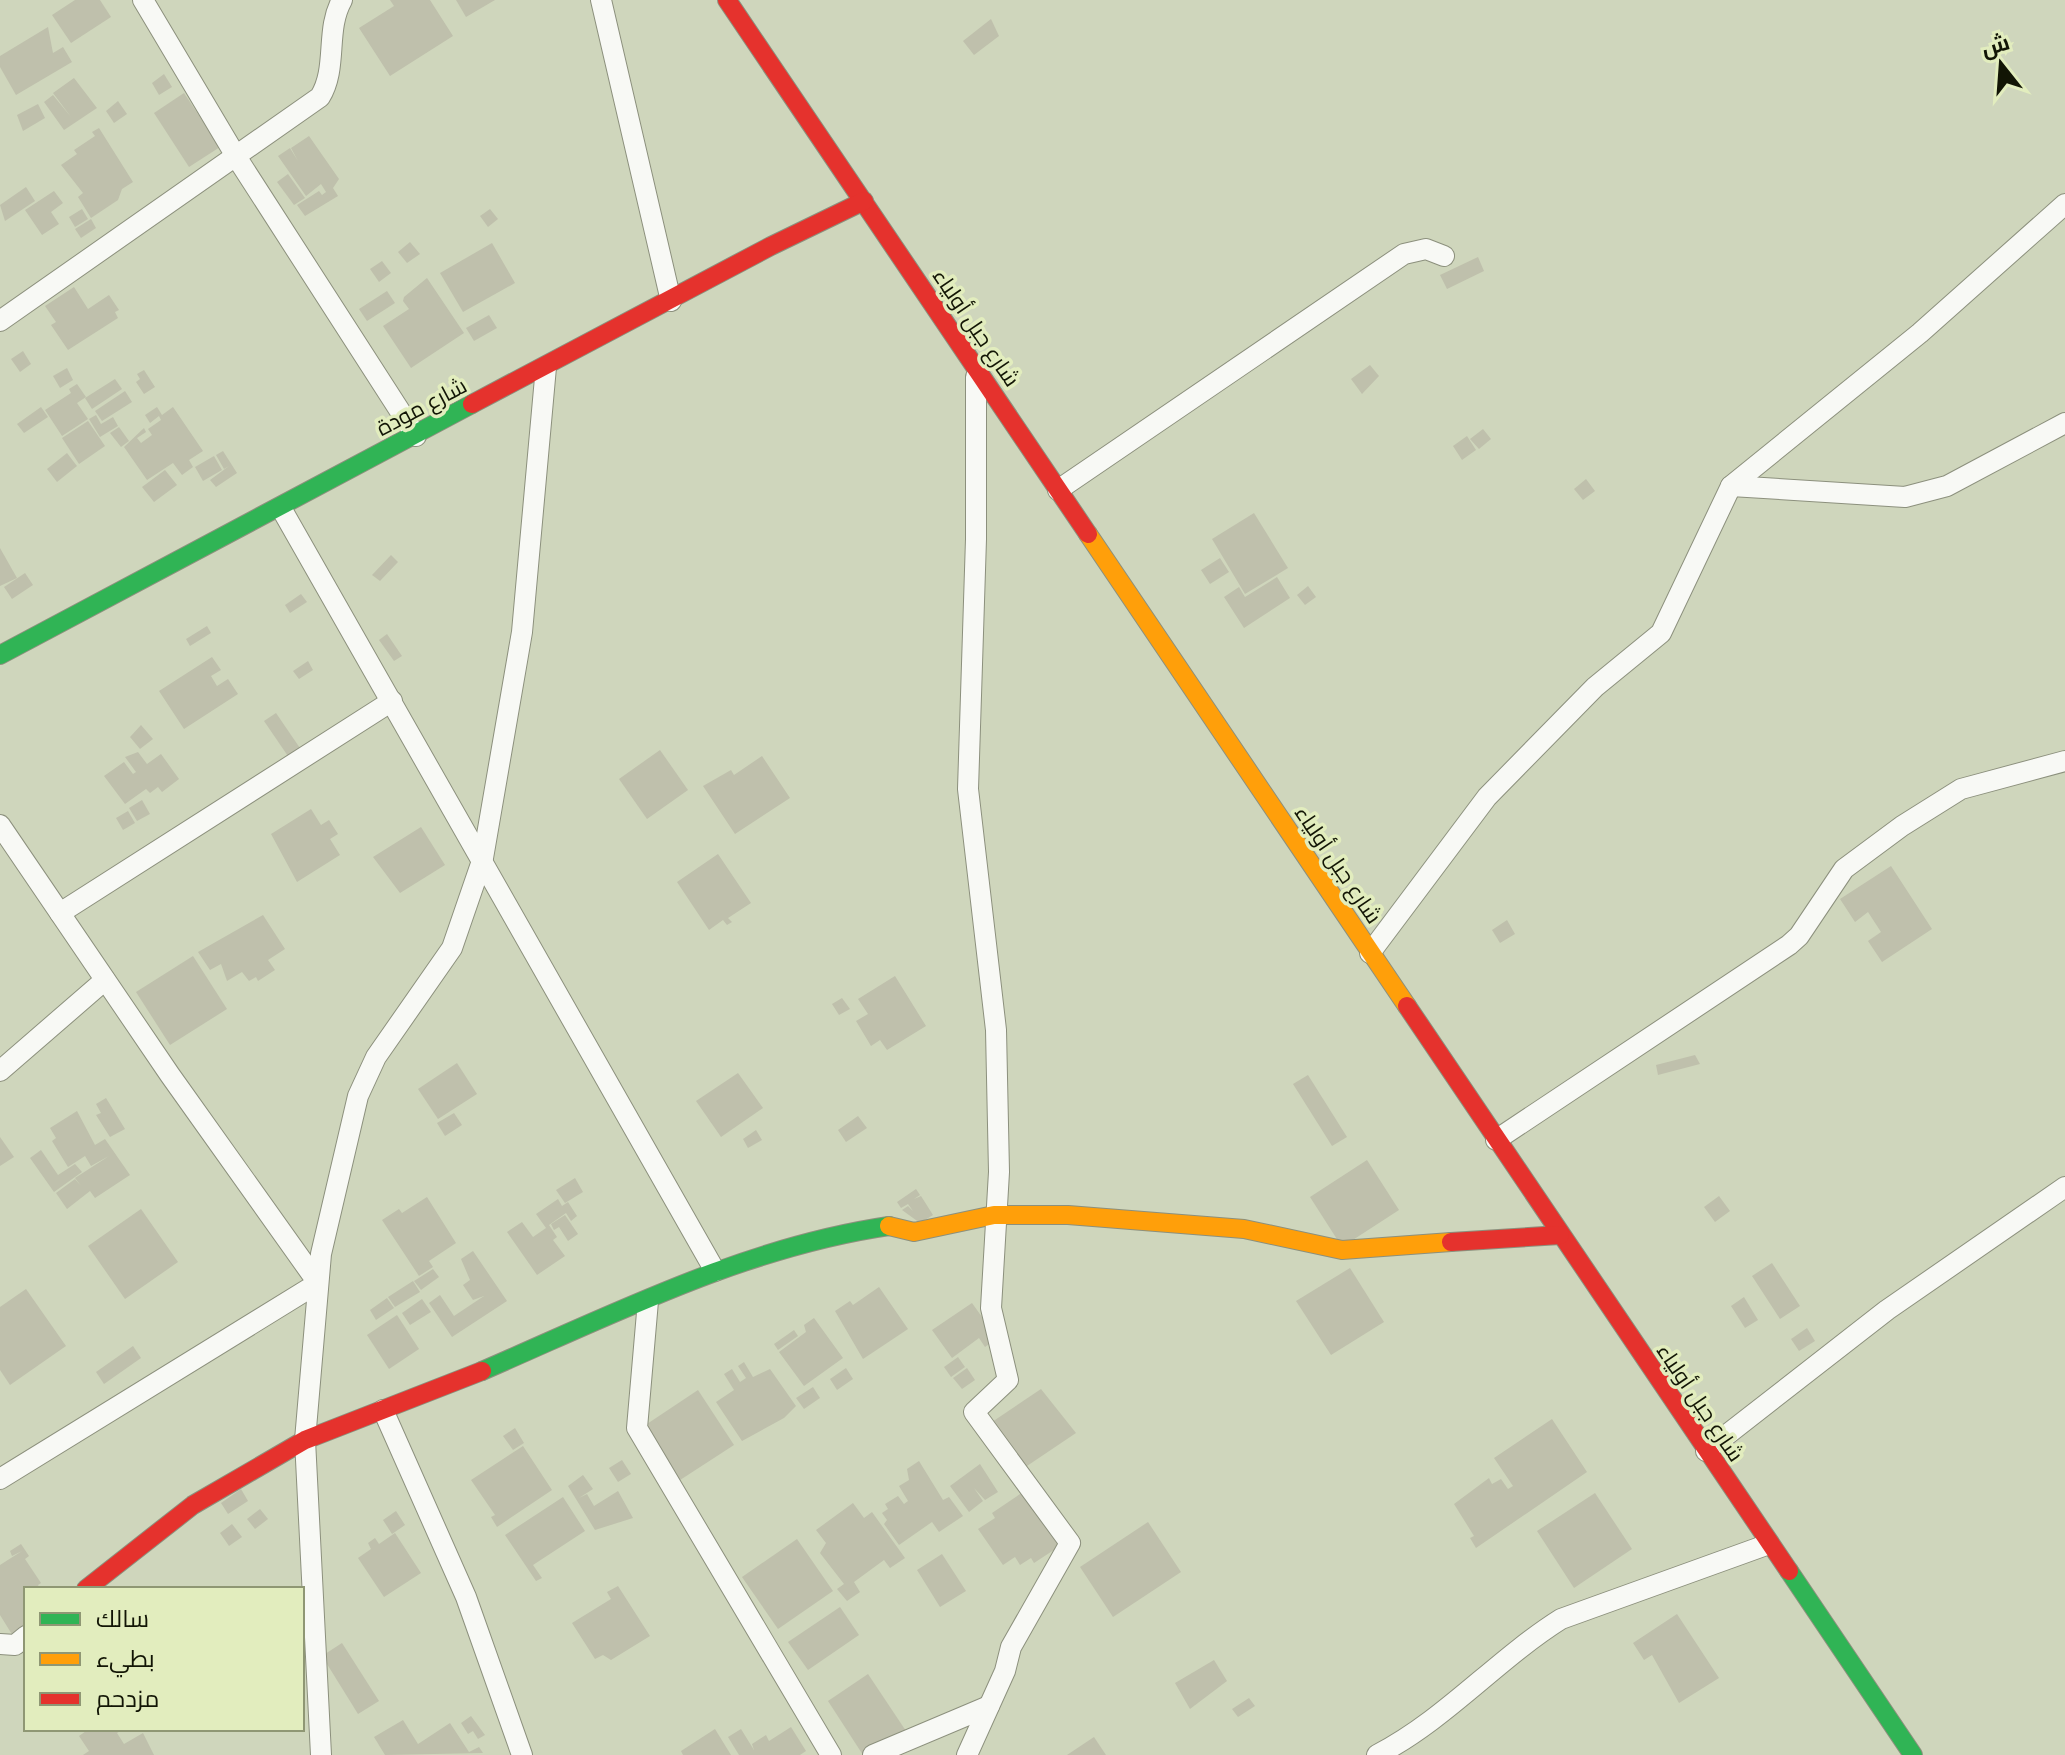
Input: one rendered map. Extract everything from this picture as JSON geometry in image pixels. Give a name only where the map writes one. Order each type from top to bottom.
[{"type":"main road","name":"شارع جبل أولياء","points":[[727,0],[1913,1755]]},
{"type":"main road","name":"شارع مودة","points":[[0,655],[771,246],[864,201]]},
{"type":"main road","points":[[89,1587],[193,1505],[305,1440],[715,1271],[827,1235],[894,1225],[914,1232],[994,1215],[1068,1215],[1244,1229],[1342,1250],[1560,1235]]},
{"type":"street","points":[[144,0],[237,158],[416,436]]},
{"type":"street","points":[[0,321],[320,97],[329,79],[335,11],[342,0]]},
{"type":"street","points":[[601,0],[671,301]]},
{"type":"street","points":[[1370,953],[1487,797],[1595,687],[1661,633],[1731,486],[1920,333],[2065,204]]},
{"type":"street","points":[[1058,490],[1404,254],[1426,249],[1444,256]]},
{"type":"street","points":[[321,1755],[305,1440],[321,1254],[358,1096],[376,1057],[452,948],[483,858],[522,632],[546,367]]},
{"type":"street","points":[[967,1755],[1011,1647],[1070,1543],[974,1412],[1008,1380],[991,1308],[994,1215],[999,1172],[996,1030],[968,789],[968,695],[976,539],[976,369]]},
{"type":"street","points":[[1731,486],[1905,497],[1947,486],[2065,423]]},
{"type":"street","points":[[281,508],[483,858],[715,1271]]},
{"type":"street","points":[[60,913],[392,701]]},
{"type":"street","points":[[1496,1140],[1789,945],[1799,936],[1844,869],[1902,826],[1961,789],[2065,761]]},
{"type":"street","points":[[0,825],[318,1283]]},
{"type":"street","points":[[0,1071],[105,980]]},
{"type":"street","points":[[1706,1451],[1887,1310],[2065,1187]]},
{"type":"street","points":[[0,1479],[318,1283]]},
{"type":"street","points":[[648,1301],[637,1428],[831,1755]]},
{"type":"street","points":[[383,1410],[466,1597],[522,1755]]},
{"type":"street","points":[[1377,1755],[1411,1737],[1530,1638],[1561,1619],[1769,1544]]},
{"type":"street","points":[[0,1644],[15,1645],[24,1638]]},
{"type":"street","points":[[873,1755],[989,1706]]},
{"type":"building","points":[[75,0],[100,0],[111,17],[71,43],[52,15]]},
{"type":"building","points":[[390,0],[430,0],[453,36],[390,76],[359,28],[394,6]]},
{"type":"building","points":[[456,0],[495,0],[466,17]]},
{"type":"building","points":[[991,19],[999,36],[974,55],[963,41]]},
{"type":"building","points":[[48,27],[53,53],[63,47],[72,62],[16,95],[0,67],[0,56]]},
{"type":"building","points":[[164,74],[172,87],[159,95],[152,83]]},
{"type":"building","points":[[74,78],[97,108],[64,130],[44,102],[53,95],[71,117],[53,93]]},
{"type":"building","points":[[184,93],[220,147],[189,167],[154,113]]},
{"type":"building","points":[[118,101],[127,114],[114,123],[106,111]]},
{"type":"building","points":[[38,104],[45,118],[23,131],[17,115]]},
{"type":"building","points":[[99,128],[133,182],[122,189],[118,200],[91,218],[78,197],[83,193],[61,165],[77,154],[74,150],[95,136],[92,132]]},
{"type":"building","points":[[309,136],[339,179],[333,188],[338,196],[305,216],[297,205],[319,191],[322,195],[326,192],[321,184],[306,196],[278,156],[290,148],[298,161],[291,148]]},
{"type":"building","points":[[288,174],[305,198],[294,205],[277,182]]},
{"type":"building","points":[[26,187],[35,201],[5,221],[0,205]]},
{"type":"building","points":[[54,191],[63,203],[51,212],[59,224],[42,235],[25,210]]},
{"type":"building","points":[[82,209],[88,219],[75,227],[69,217]]},
{"type":"building","points":[[490,209],[498,219],[488,227],[480,216]]},
{"type":"building","points":[[91,219],[96,228],[81,238],[75,229]]},
{"type":"building","points":[[410,242],[420,254],[407,263],[398,252]]},
{"type":"building","points":[[492,243],[515,283],[463,312],[440,273]]},
{"type":"building","points":[[1478,257],[1484,271],[1447,289],[1440,275]]},
{"type":"building","points":[[382,261],[391,273],[379,282],[370,269]]},
{"type":"building","points":[[427,278],[464,333],[411,368],[383,326],[409,309],[403,301],[404,297]]},
{"type":"building","points":[[74,287],[88,309],[109,295],[119,310],[115,312],[118,318],[68,350],[51,325],[56,322],[45,306]]},
{"type":"building","points":[[387,291],[395,303],[367,321],[359,309]]},
{"type":"building","points":[[489,315],[497,328],[474,341],[466,328]]},
{"type":"building","points":[[23,351],[31,364],[20,372],[11,359]]},
{"type":"building","points":[[1370,365],[1379,376],[1362,394],[1351,379]]},
{"type":"building","points":[[67,368],[73,380],[60,388],[53,376]]},
{"type":"building","points":[[144,370],[155,387],[144,394],[136,382],[140,379],[137,374]]},
{"type":"building","points":[[115,379],[122,389],[92,409],[85,398]]},
{"type":"building","points":[[77,384],[86,397],[77,403],[88,419],[62,436],[45,410],[71,393],[69,389]]},
{"type":"building","points":[[125,391],[132,402],[102,421],[95,411]]},
{"type":"building","points":[[41,407],[48,417],[24,433],[17,424]]},
{"type":"building","points":[[157,407],[162,415],[173,407],[203,451],[189,460],[193,467],[182,475],[173,463],[147,480],[124,447],[144,428],[146,432],[137,438],[141,443],[152,435],[148,429],[161,420],[159,416],[150,423],[145,415]]},
{"type":"building","points":[[96,415],[101,424],[113,417],[118,426],[100,437],[89,419]]},
{"type":"building","points":[[88,421],[105,446],[79,464],[62,438]]},
{"type":"building","points":[[119,427],[129,441],[121,447],[110,433]]},
{"type":"building","points":[[1483,429],[1491,439],[1479,449],[1470,439]]},
{"type":"building","points":[[1467,436],[1476,450],[1462,460],[1453,446]]},
{"type":"building","points":[[223,451],[237,473],[216,487],[210,480],[229,466],[224,469],[216,455]]},
{"type":"building","points":[[67,453],[77,466],[57,482],[47,469]]},
{"type":"building","points":[[214,456],[222,470],[203,481],[195,467]]},
{"type":"building","points":[[165,470],[177,485],[154,502],[142,487]]},
{"type":"building","points":[[1586,479],[1595,491],[1583,500],[1574,489]]},
{"type":"building","points":[[1254,513],[1288,568],[1245,594],[1212,539]]},
{"type":"building","points":[[0,548],[17,578],[0,586]]},
{"type":"building","points":[[391,555],[398,562],[380,581],[372,575]]},
{"type":"building","points":[[1220,558],[1229,572],[1210,584],[1201,570]]},
{"type":"building","points":[[25,573],[33,585],[12,599],[4,587]]},
{"type":"building","points":[[1277,577],[1290,598],[1244,628],[1224,597],[1239,587],[1245,597]]},
{"type":"building","points":[[1308,586],[1316,597],[1305,605],[1297,595]]},
{"type":"building","points":[[301,594],[307,602],[290,613],[285,605]]},
{"type":"building","points":[[207,626],[211,633],[190,646],[186,639]]},
{"type":"building","points":[[387,634],[402,656],[394,661],[379,640]]},
{"type":"building","points":[[212,657],[221,670],[211,676],[217,686],[228,679],[238,694],[184,729],[159,691]]},
{"type":"building","points":[[308,661],[313,670],[299,679],[293,671]]},
{"type":"building","points":[[276,713],[304,754],[292,762],[264,721]]},
{"type":"building","points":[[141,725],[153,739],[140,749],[130,737]]},
{"type":"building","points":[[660,750],[688,790],[647,819],[619,779]]},
{"type":"building","points":[[138,752],[147,764],[161,754],[179,779],[162,792],[158,787],[150,793],[146,789],[125,804],[104,776],[124,762],[133,774],[136,772],[125,757]]},
{"type":"building","points":[[762,756],[790,798],[735,834],[703,786],[731,770],[734,775]]},
{"type":"building","points":[[142,800],[150,814],[137,821],[129,808]]},
{"type":"building","points":[[311,809],[321,825],[329,820],[338,834],[330,839],[340,855],[297,882],[271,834]]},
{"type":"building","points":[[128,811],[135,823],[123,830],[116,818]]},
{"type":"building","points":[[421,827],[445,865],[400,893],[373,857]]},
{"type":"building","points":[[718,854],[751,903],[728,918],[732,922],[727,925],[723,920],[709,930],[677,882]]},
{"type":"building","points":[[1891,866],[1932,929],[1882,962],[1868,941],[1881,932],[1868,912],[1855,922],[1840,899]]},
{"type":"building","points":[[263,915],[285,949],[268,960],[275,970],[258,981],[256,977],[249,981],[242,972],[227,981],[221,964],[210,970],[198,952]]},
{"type":"building","points":[[1507,920],[1515,934],[1500,943],[1492,930]]},
{"type":"building","points":[[193,956],[227,1009],[170,1045],[136,992]]},
{"type":"building","points":[[895,976],[926,1026],[887,1050],[880,1040],[871,1046],[856,1021],[868,1014],[858,999]]},
{"type":"building","points":[[842,998],[850,1009],[839,1015],[832,1004]]},
{"type":"building","points":[[1695,1055],[1700,1064],[1658,1075],[1656,1065]]},
{"type":"building","points":[[457,1063],[477,1094],[438,1119],[418,1089]]},
{"type":"building","points":[[738,1073],[763,1108],[721,1137],[696,1101]]},
{"type":"building","points":[[1308,1075],[1347,1137],[1332,1146],[1293,1084]]},
{"type":"building","points":[[106,1098],[125,1129],[110,1137],[96,1115],[101,1113],[96,1104]]},
{"type":"building","points":[[77,1111],[95,1145],[105,1139],[130,1175],[95,1198],[90,1191],[67,1209],[56,1193],[75,1179],[81,1186],[75,1178],[109,1156],[91,1166],[85,1156],[68,1167],[52,1141],[56,1138],[50,1128]]},
{"type":"building","points":[[454,1113],[462,1125],[445,1136],[437,1123]]},
{"type":"building","points":[[858,1116],[867,1128],[846,1142],[838,1130]]},
{"type":"building","points":[[756,1130],[762,1140],[748,1148],[743,1139]]},
{"type":"building","points":[[0,1137],[14,1157],[0,1166]]},
{"type":"building","points":[[41,1150],[58,1175],[75,1164],[82,1172],[54,1192],[30,1158]]},
{"type":"building","points":[[1367,1160],[1399,1210],[1342,1247],[1310,1197]]},
{"type":"building","points":[[575,1178],[583,1192],[565,1203],[556,1190]]},
{"type":"building","points":[[916,1189],[920,1195],[914,1199],[921,1196],[933,1215],[920,1223],[902,1210],[908,1206],[913,1211],[908,1204],[901,1208],[897,1202]]},
{"type":"building","points":[[1719,1196],[1730,1211],[1715,1222],[1704,1207]]},
{"type":"building","points":[[427,1197],[456,1243],[429,1261],[433,1267],[419,1276],[382,1220],[399,1209],[402,1213]]},
{"type":"building","points":[[558,1199],[562,1206],[568,1202],[577,1216],[571,1221],[566,1213],[549,1225],[557,1237],[553,1240],[565,1256],[537,1275],[507,1232],[522,1222],[533,1237],[546,1228],[536,1214]]},
{"type":"building","points":[[141,1209],[178,1262],[125,1299],[88,1246]]},
{"type":"building","points":[[565,1215],[578,1234],[568,1241],[559,1227],[554,1230],[551,1224]]},
{"type":"building","points":[[473,1251],[507,1301],[452,1337],[429,1303],[440,1295],[454,1316],[484,1296],[473,1300],[463,1285],[470,1280],[461,1259]]},
{"type":"building","points":[[1772,1263],[1800,1306],[1780,1319],[1752,1276]]},
{"type":"building","points":[[1350,1268],[1384,1322],[1331,1355],[1296,1301]]},
{"type":"building","points":[[433,1269],[439,1277],[421,1290],[414,1281]]},
{"type":"building","points":[[413,1281],[420,1292],[395,1307],[388,1297]]},
{"type":"building","points":[[879,1287],[908,1329],[863,1359],[835,1311],[850,1301],[853,1305]]},
{"type":"building","points":[[26,1289],[66,1346],[10,1385],[0,1370],[0,1307]]},
{"type":"building","points":[[1744,1297],[1758,1320],[1745,1328],[1731,1306]]},
{"type":"building","points":[[387,1298],[394,1308],[376,1320],[370,1310]]},
{"type":"building","points":[[422,1299],[431,1312],[410,1325],[402,1313]]},
{"type":"building","points":[[972,1303],[997,1338],[985,1347],[979,1338],[952,1358],[932,1330]]},
{"type":"building","points":[[397,1315],[419,1349],[389,1369],[367,1335]]},
{"type":"building","points":[[814,1318],[843,1358],[804,1386],[779,1352],[806,1332],[804,1325]]},
{"type":"building","points":[[1807,1328],[1815,1341],[1799,1351],[1791,1339]]},
{"type":"building","points":[[794,1330],[798,1336],[778,1350],[774,1344]]},
{"type":"building","points":[[133,1346],[141,1358],[104,1384],[96,1372]]},
{"type":"building","points":[[958,1357],[965,1367],[951,1377],[944,1367]]},
{"type":"building","points":[[744,1362],[753,1377],[770,1369],[796,1406],[784,1418],[742,1441],[716,1402],[734,1390],[724,1374],[732,1369],[740,1382],[746,1378],[738,1366]]},
{"type":"building","points":[[846,1368],[853,1379],[837,1390],[830,1379]]},
{"type":"building","points":[[967,1368],[975,1380],[962,1389],[953,1378]]},
{"type":"building","points":[[813,1387],[820,1398],[804,1409],[796,1398]]},
{"type":"building","points":[[1041,1389],[1076,1433],[1024,1468],[992,1422]]},
{"type":"building","points":[[698,1390],[734,1445],[677,1482],[641,1428]]},
{"type":"building","points":[[1552,1419],[1587,1472],[1476,1548],[1470,1538],[1474,1536],[1454,1504],[1489,1478],[1492,1484],[1501,1479],[1508,1489],[1513,1486],[1494,1458]]},
{"type":"building","points":[[515,1428],[524,1443],[513,1450],[503,1436]]},
{"type":"building","points":[[523,1446],[552,1490],[497,1527],[491,1517],[495,1515],[471,1480]]},
{"type":"building","points":[[622,1460],[631,1474],[618,1482],[609,1468]]},
{"type":"building","points":[[919,1461],[943,1500],[949,1497],[963,1516],[939,1532],[932,1522],[899,1545],[884,1524],[887,1520],[882,1513],[888,1509],[885,1504],[898,1496],[904,1504],[908,1501],[899,1486],[909,1480],[907,1469]]},
{"type":"building","points":[[980,1464],[998,1492],[985,1500],[974,1488],[983,1501],[969,1512],[950,1486]]},
{"type":"building","points":[[583,1475],[593,1489],[579,1498],[587,1494],[594,1506],[618,1491],[633,1518],[595,1530],[568,1486]]},
{"type":"building","points":[[241,1489],[248,1501],[228,1514],[221,1503]]},
{"type":"building","points":[[1026,1490],[1063,1544],[1034,1563],[1031,1558],[1020,1565],[1015,1557],[1003,1565],[978,1529],[995,1518],[992,1513]]},
{"type":"building","points":[[1595,1493],[1632,1549],[1574,1588],[1537,1531]]},
{"type":"building","points":[[563,1497],[585,1531],[533,1565],[542,1578],[536,1581],[505,1535]]},
{"type":"building","points":[[853,1503],[864,1518],[872,1512],[905,1558],[890,1568],[884,1560],[854,1582],[860,1592],[847,1601],[837,1589],[844,1584],[820,1553],[826,1543],[816,1530]]},
{"type":"building","points":[[260,1509],[268,1519],[255,1529],[247,1519]]},
{"type":"building","points":[[396,1511],[405,1525],[392,1534],[383,1520]]},
{"type":"building","points":[[1148,1522],[1181,1572],[1113,1617],[1080,1567]]},
{"type":"building","points":[[232,1524],[242,1537],[229,1546],[220,1533]]},
{"type":"building","points":[[395,1533],[421,1573],[384,1597],[358,1558],[371,1549],[368,1543],[375,1538],[379,1544]]},
{"type":"building","points":[[797,1539],[833,1591],[778,1629],[742,1577]]},
{"type":"building","points":[[21,1544],[29,1556],[25,1559],[41,1583],[39,1587],[24,1587],[24,1628],[13,1636],[0,1615],[0,1565],[22,1551],[12,1556],[10,1551]]},
{"type":"building","points":[[942,1554],[966,1591],[940,1607],[917,1570]]},
{"type":"building","points":[[618,1586],[650,1636],[611,1660],[603,1655],[595,1659],[572,1623],[611,1599],[607,1592]]},
{"type":"building","points":[[840,1607],[859,1635],[808,1670],[788,1642]]},
{"type":"building","points":[[1677,1614],[1719,1678],[1679,1703],[1652,1655],[1644,1660],[1633,1643]]},
{"type":"building","points":[[342,1643],[379,1701],[358,1714],[322,1656]]},
{"type":"building","points":[[1214,1660],[1227,1681],[1190,1709],[1175,1683]]},
{"type":"building","points":[[868,1674],[906,1731],[863,1755],[828,1701]]},
{"type":"building","points":[[1249,1698],[1255,1706],[1238,1717],[1232,1709]]},
{"type":"building","points":[[471,1716],[485,1735],[478,1739],[473,1731],[468,1734],[461,1723]]},
{"type":"building","points":[[403,1720],[418,1744],[450,1723],[469,1752],[479,1747],[483,1753],[385,1755],[374,1737]]},
{"type":"building","points":[[791,1727],[806,1751],[800,1755],[739,1755],[728,1737],[741,1729],[754,1750],[752,1744],[766,1735],[769,1741]]},
{"type":"building","points":[[715,1729],[731,1755],[683,1755],[681,1751]]},
{"type":"building","points":[[86,1731],[120,1731],[117,1733],[124,1744],[143,1733],[154,1755],[83,1755],[89,1751],[79,1736]]},
{"type":"building","points":[[1094,1737],[1106,1755],[1067,1755]]},
{"type":"traffic: fast","points":[[0,655],[472,404]]},
{"type":"traffic: fast","points":[[482,1371],[732,1266],[836,1236],[889,1226]]},
{"type":"traffic: fast","points":[[1789,1571],[1913,1755]]},
{"type":"traffic: slow","points":[[1088,534],[1407,1006]]},
{"type":"traffic: slow","points":[[889,1226],[914,1232],[994,1215],[1068,1215],[1244,1229],[1342,1250],[1451,1242]]},
{"type":"traffic: jam","points":[[727,0],[1088,534]]},
{"type":"traffic: jam","points":[[472,404],[771,246],[864,201]]},
{"type":"traffic: jam","points":[[1407,1006],[1789,1571]]},
{"type":"traffic: jam","points":[[1451,1242],[1560,1235]]},
{"type":"traffic: jam","points":[[89,1587],[193,1505],[305,1440],[482,1371]]}]
